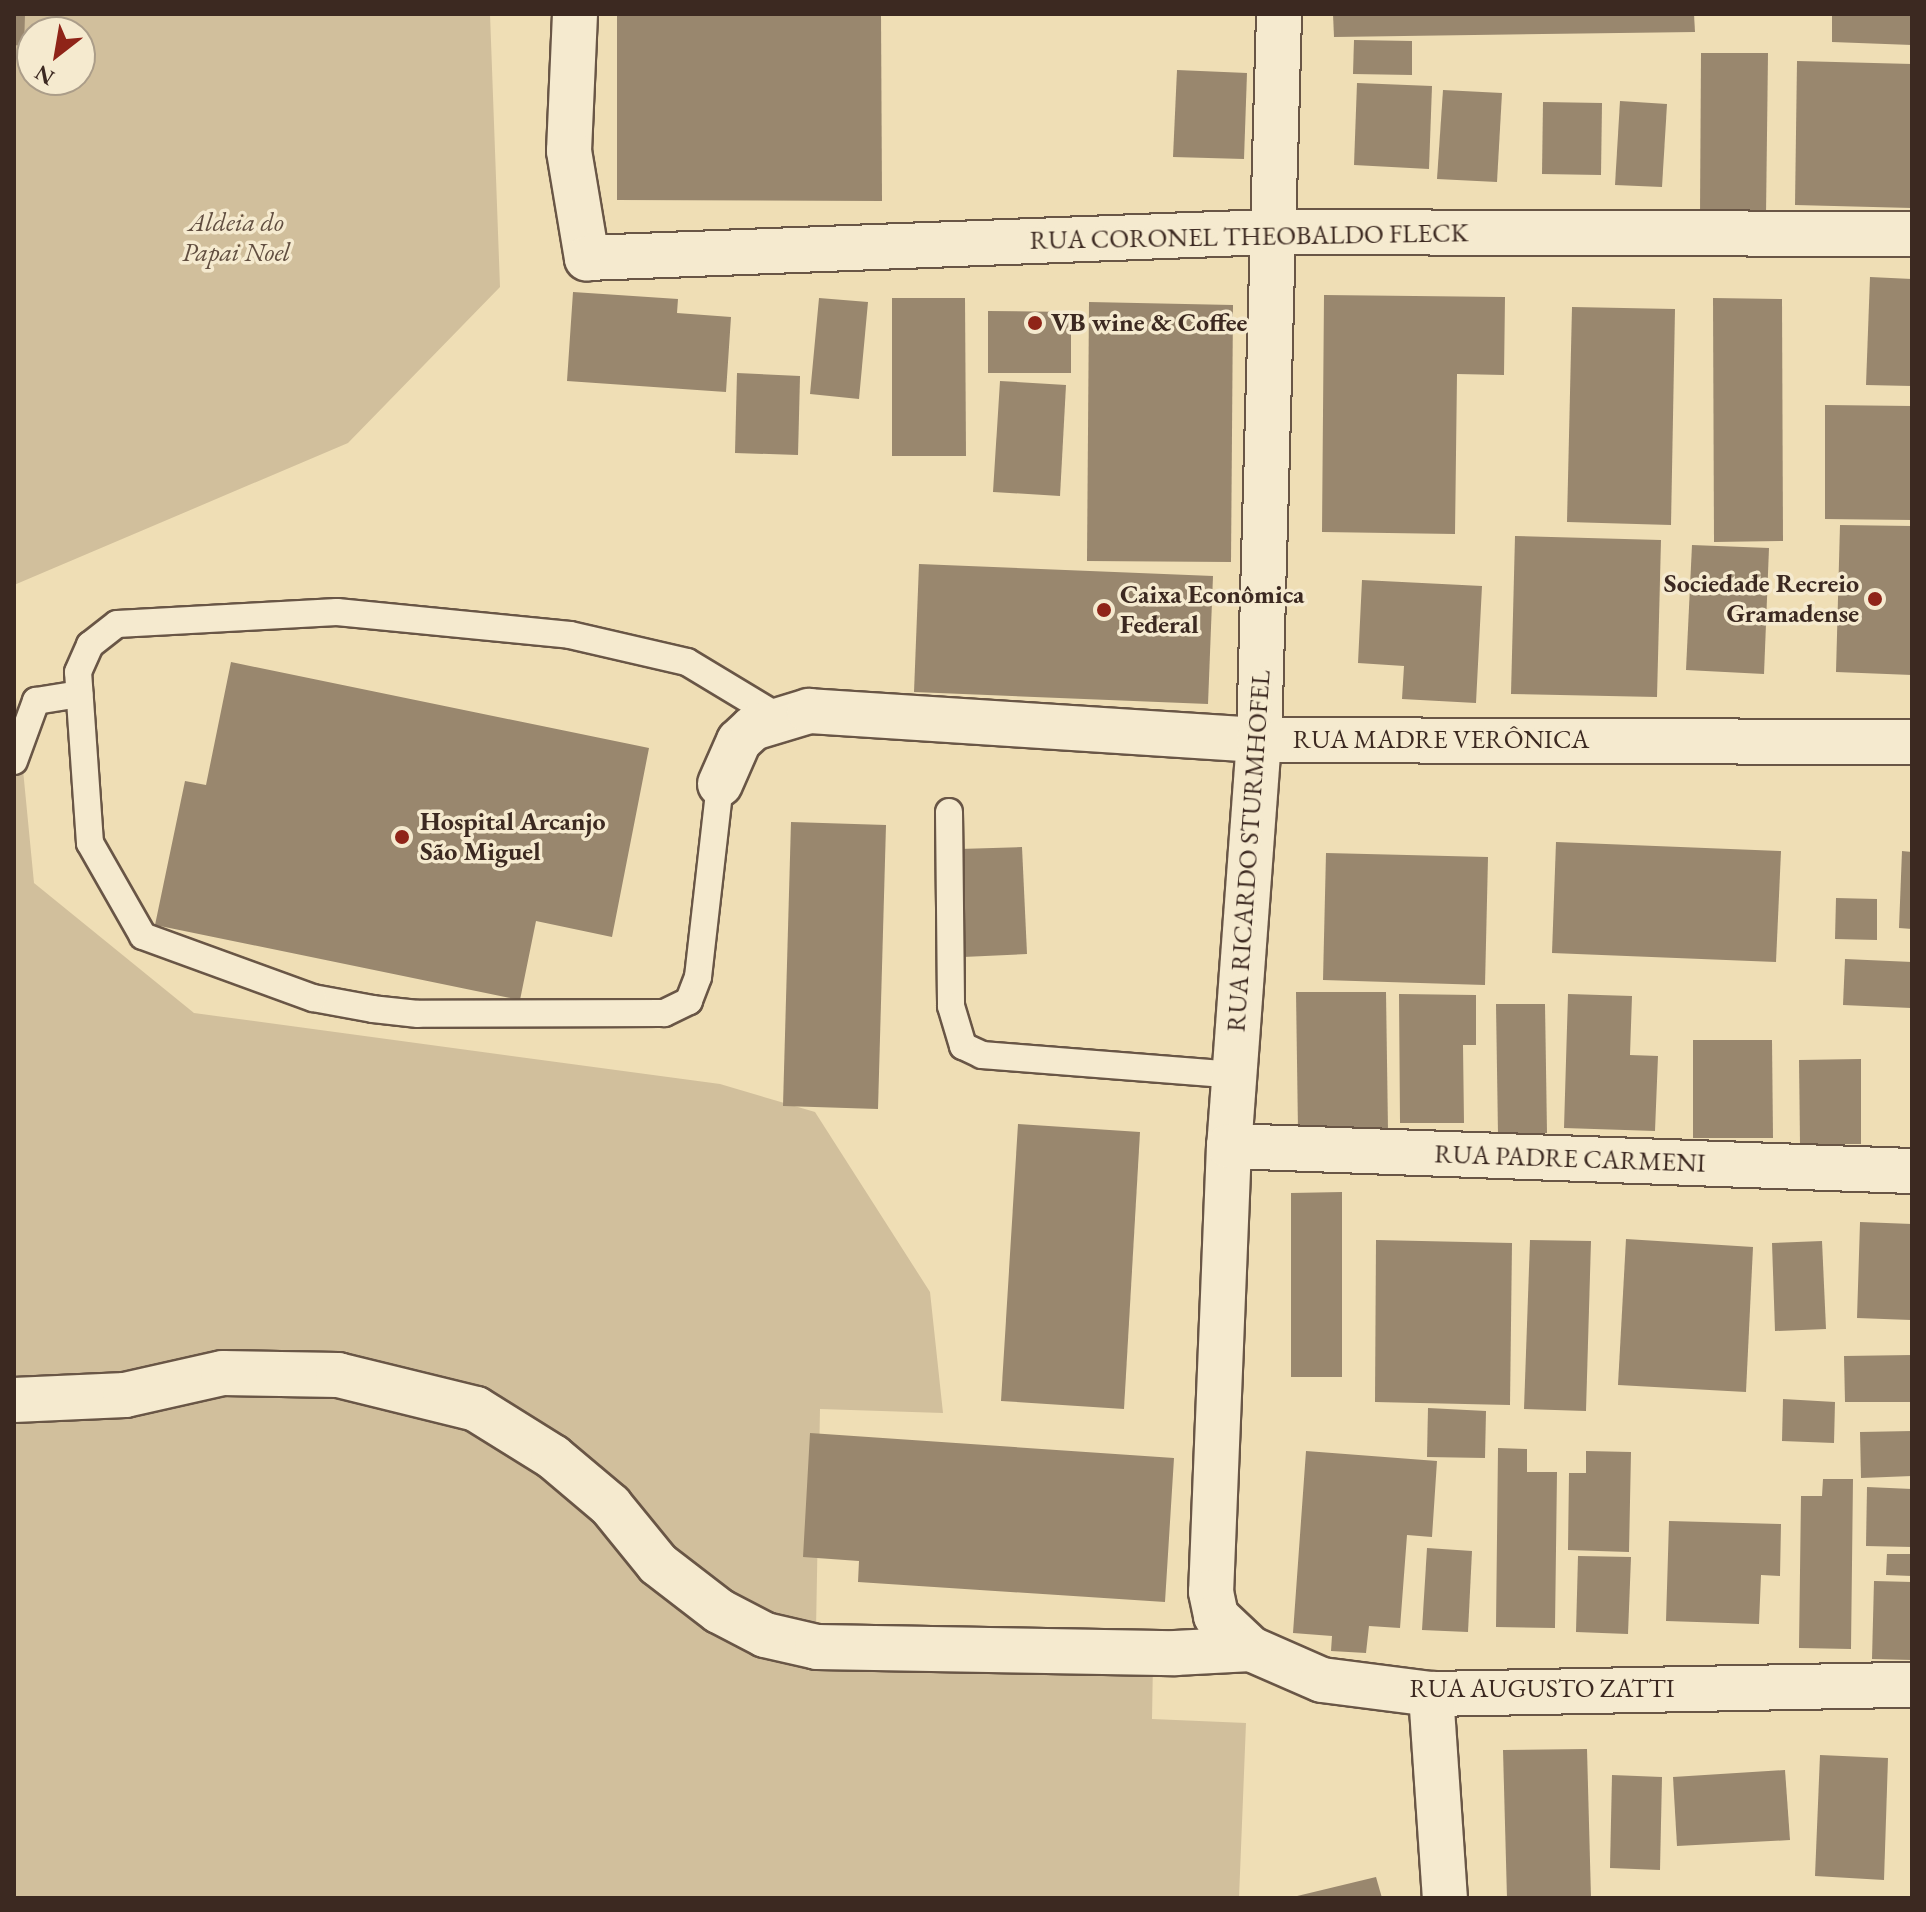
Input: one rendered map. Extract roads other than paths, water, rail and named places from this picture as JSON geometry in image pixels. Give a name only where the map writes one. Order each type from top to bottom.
[{"type":"street","name":"RUA CORONEL THEOBALDO FLECK","points":[[575,14],[569,151],[587,258],[1269,232],[1912,234]]},
{"type":"street","name":"RUA RICARDO STURMHOFEL","points":[[1211,1592],[1229,1146],[1259,740],[1269,232],[1279,14]]},
{"type":"street","name":"RUA MADRE VERÔNICA","points":[[720,784],[739,741],[778,717],[809,711],[1259,740],[1912,742]]},
{"type":"street","name":"RUA PADRE CARMENI","points":[[1229,1146],[1912,1171]]},
{"type":"street","points":[[14,1400],[125,1395],[223,1373],[338,1375],[476,1409],[553,1457],[610,1505],[658,1564],[719,1611],[765,1635],[817,1647],[1175,1653],[1251,1649]]},
{"type":"street","name":"RUA AUGUSTO ZATTI","points":[[1211,1592],[1216,1616],[1251,1649],[1322,1680],[1431,1694],[1912,1685]]},
{"type":"street","points":[[1431,1694],[1445,1898]]},
{"type":"lane","points":[[720,784],[698,977],[689,1001],[664,1013],[418,1014],[373,1009],[313,998],[143,936],[90,843],[78,672],[90,645],[117,624],[337,612],[570,635],[687,662],[778,717]]},
{"type":"lane","points":[[14,761],[36,701],[79,694]]},
{"type":"lane","points":[[949,812],[951,1006],[963,1046],[982,1055],[1026,1060],[1234,1075]]},
{"type":"place","name":"VB wine & Coffee","points":[[1035,323]]},
{"type":"place","name":"Sociedade Recreio Gramadense","points":[[1875,599]]},
{"type":"place","name":"Caixa Econômica Federal","points":[[1104,610]]},
{"type":"place","name":"Hospital Arcanjo São Miguel","points":[[402,837]]},
{"type":"park label","name":"Aldeia do Papai Noel","points":[[236,238]]}]
